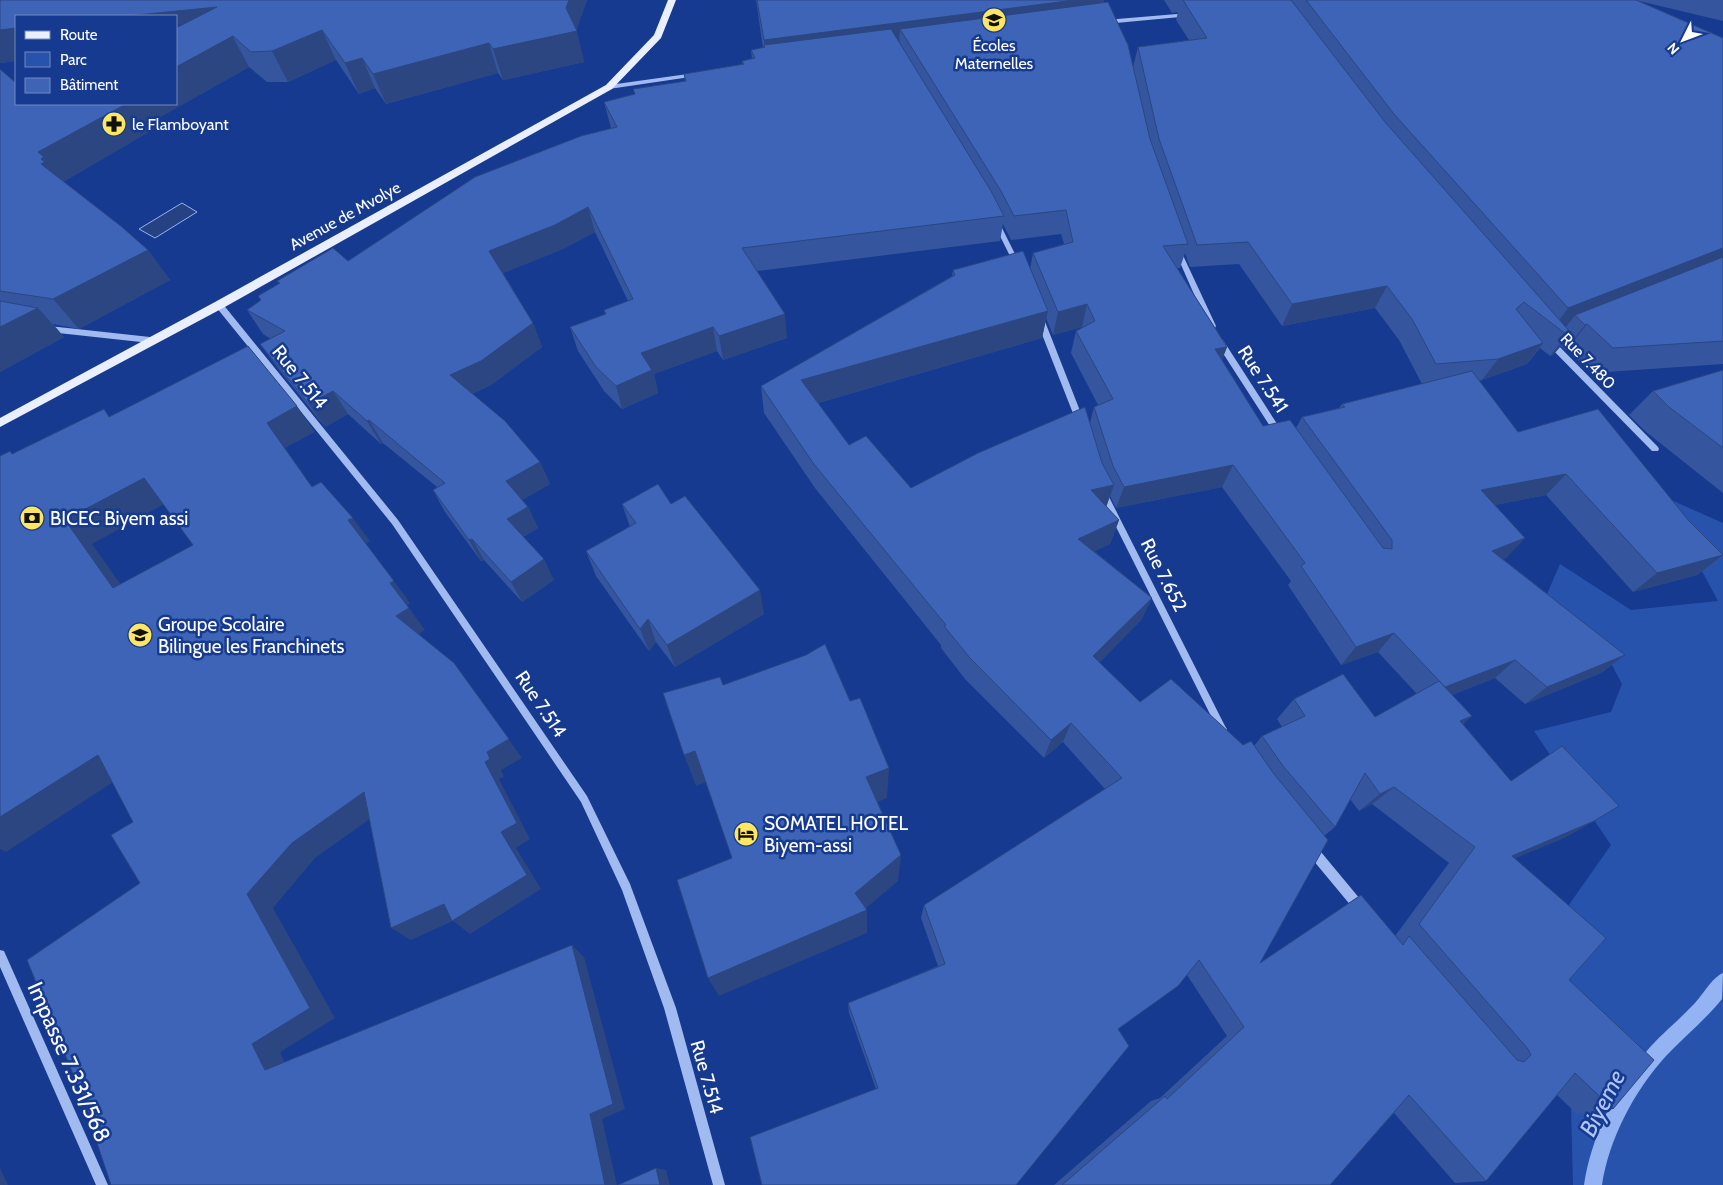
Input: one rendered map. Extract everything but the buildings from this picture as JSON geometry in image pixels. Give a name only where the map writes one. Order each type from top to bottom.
[{"type":"main road","name":"Avenue de Mvolye","points":[[0,423],[150,340],[218,305],[609,87],[658,36],[672,0]]},
{"type":"street","points":[[1100,22],[1193,15]]},
{"type":"street","points":[[1110,21],[1114,30]]},
{"type":"street","points":[[609,87],[707,74]]},
{"type":"street","points":[[992,215],[1022,274]]},
{"type":"street","name":"Rue 7.541","points":[[1175,242],[1184,266],[1219,340],[1285,442]]},
{"type":"street","name":"Rue 7.514","points":[[218,305],[395,522],[584,799],[626,888],[670,1008],[719,1185]]},
{"type":"street","points":[[1037,310],[1082,428]]},
{"type":"street","points":[[36,327],[64,332],[150,340]]},
{"type":"street","name":"Rue 7.480","points":[[1557,336],[1547,339],[1655,450]]},
{"type":"street","name":"Rue 7.652","points":[[1098,480],[1217,722],[1228,739]]},
{"type":"street","points":[[1305,840],[1367,915]]},
{"type":"street","name":"Impasse 7.331/568","points":[[0,955],[102,1185]]},
{"type":"green space","points":[[1662,496],[1723,523],[1723,1185],[1573,1185],[1566,909],[1611,845],[1534,731],[1611,712],[1622,684],[1612,665],[1541,608],[1560,564],[1631,610],[1718,601]]},
{"type":"shaded area","points":[[182,203],[197,212],[155,238],[139,229]]},
{"type":"waterway","name":"Biyeme","points":[[1593,1185],[1595,1170],[1606,1136],[1633,1085],[1652,1058],[1699,1013],[1723,982]]},
{"type":"place","name":"Écoles Maternelles","points":[[994,20]]},
{"type":"place","name":"le Flamboyant","points":[[114,124]]},
{"type":"place","name":"BICEC Biyem assi","points":[[32,518]]},
{"type":"place","name":"Groupe Scolaire Bilingue les Franchinets","points":[[140,635]]},
{"type":"place","name":"SOMATEL HOTEL Biyem-assi","points":[[746,834]]}]
